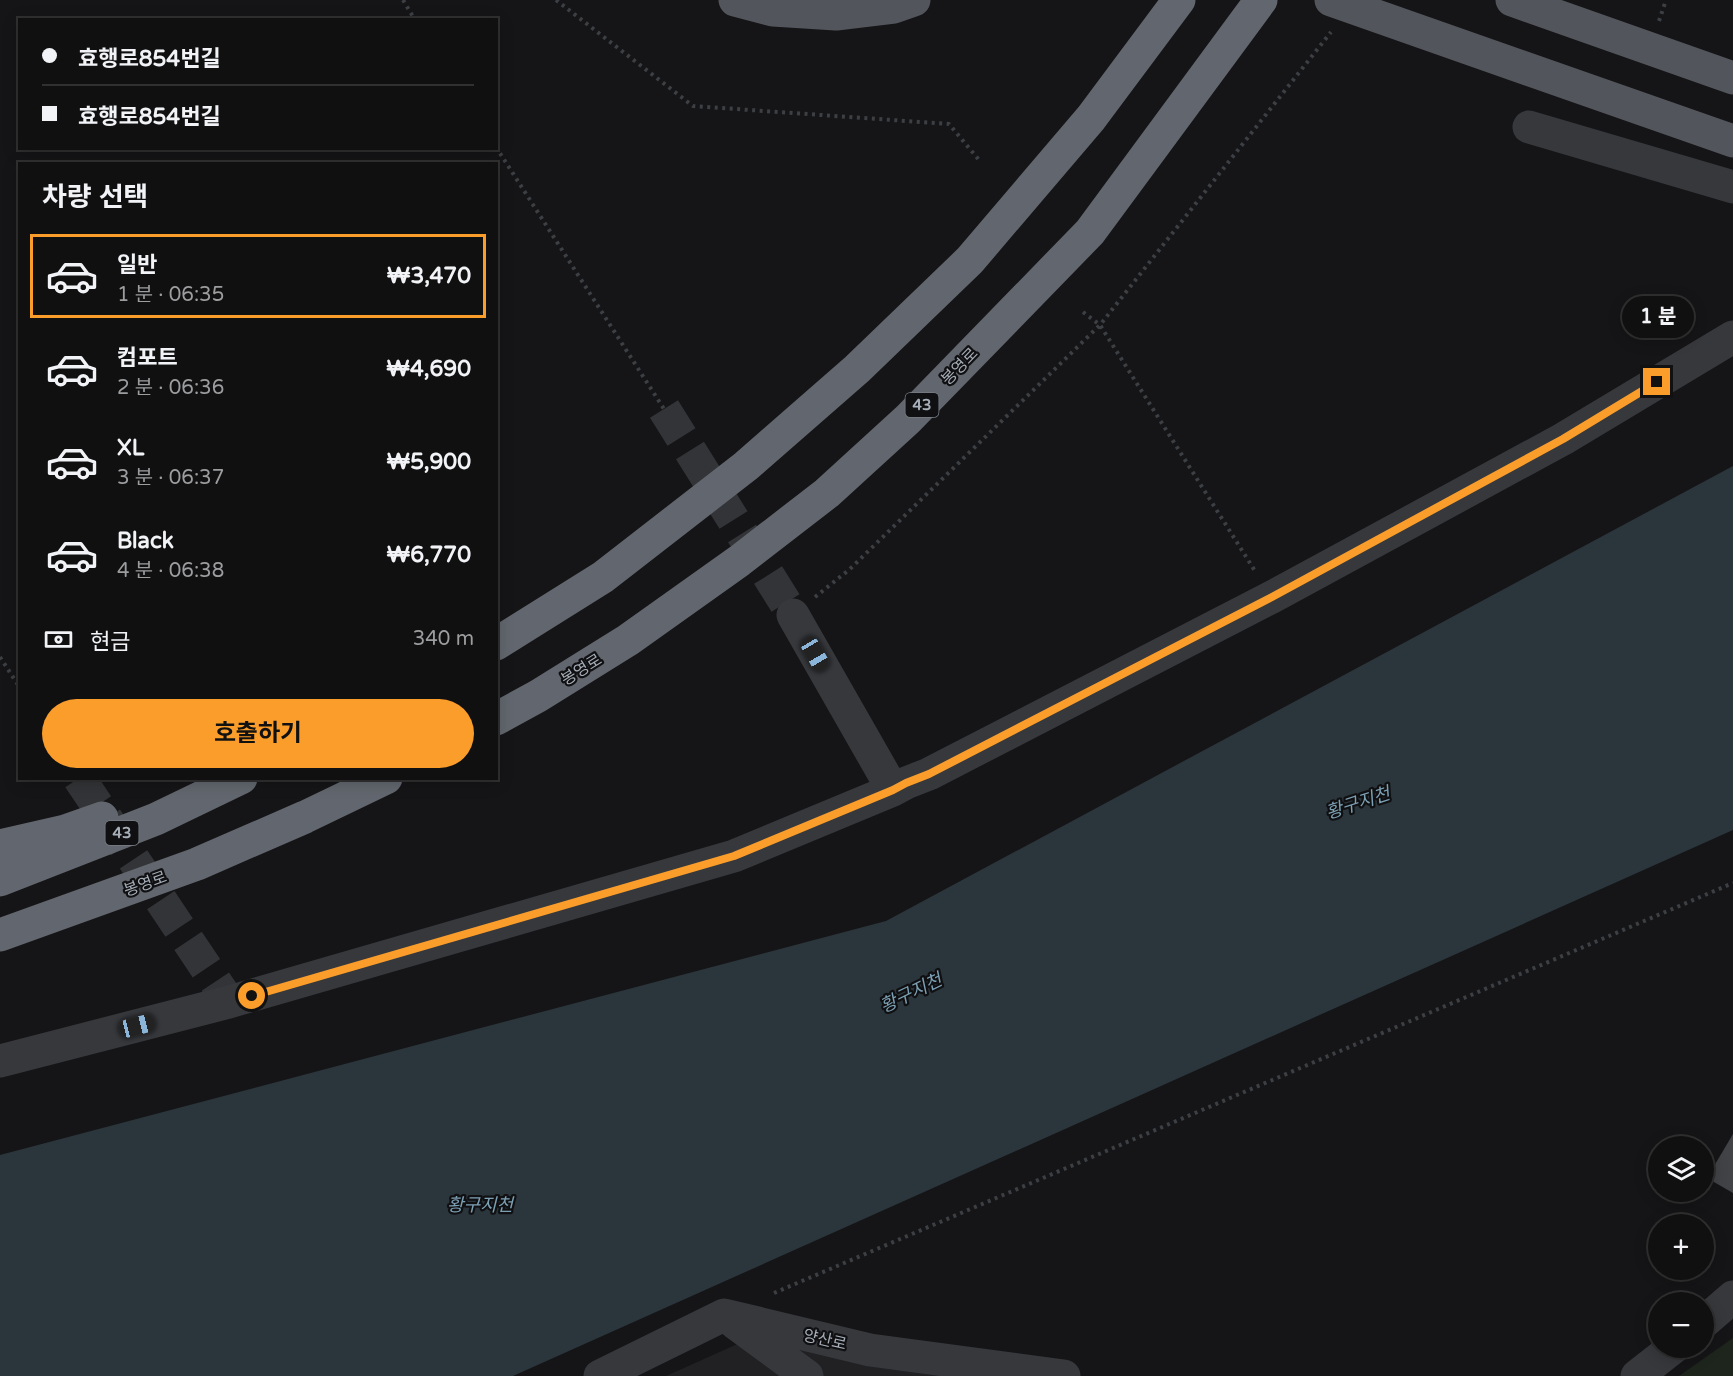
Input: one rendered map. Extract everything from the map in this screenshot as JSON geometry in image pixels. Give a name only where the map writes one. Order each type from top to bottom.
[{"type":"highway","points":[[498,643],[603,577],[746,466],[857,369],[970,260],[1091,118],[1179,0]]},
{"type":"highway","name":"봉영로","points":[[498,718],[628,640],[739,561],[827,492],[908,419],[1090,232],[1261,0]]},
{"type":"highway","points":[[0,846],[65,831],[209,780]]},
{"type":"highway","name":"43","points":[[0,880],[156,819],[237,780]]},
{"type":"highway","name":"봉영로","points":[[0,935],[197,864],[305,817],[382,780]]},
{"type":"highway","points":[[0,957],[30,946],[197,864]]},
{"type":"main road","points":[[735,0],[772,10],[836,14],[894,7],[914,0]]},
{"type":"main road","points":[[1512,0],[1733,78]]},
{"type":"main road","points":[[1333,14],[1733,141]]},
{"type":"street","points":[[1529,127],[1733,187]]},
{"type":"street","points":[[0,1061],[229,1002],[734,856],[893,790],[929,774],[1272,597],[1563,439],[1733,337]]},
{"type":"street","points":[[793,615],[893,790]]},
{"type":"street","points":[[1714,1313],[1733,1297]]},
{"type":"street","points":[[600,1376],[724,1315],[807,1376]]},
{"type":"street","name":"양산로","points":[[724,1315],[870,1350],[1064,1376]]},
{"type":"street","points":[[1637,1376],[1660,1358]]},
{"type":"path","points":[[403,0],[414,18]]},
{"type":"path","points":[[556,0],[693,106],[949,124],[979,160]]},
{"type":"path","points":[[793,615],[850,569],[1100,325],[1333,14]]},
{"type":"path","points":[[498,150],[664,409]]},
{"type":"path","points":[[1083,312],[1100,325],[1272,597]]},
{"type":"path","points":[[0,657],[18,685]]},
{"type":"path","points":[[768,1296],[1733,883]]},
{"type":"shaded area","points":[[1733,1338],[1733,1376],[1679,1376],[1705,1358],[1714,1358],[1714,1351]]},
{"type":"shaded area","points":[[742,1342],[988,1376],[666,1376]]},
{"type":"water","name":"황구지천","points":[[1733,466],[1733,830],[513,1376],[0,1376],[0,1155],[886,921]]},
{"type":"building","points":[[1733,1134],[1733,1193],[1714,1182],[1714,1166]]},
{"type":"tunnel","points":[[664,409],[793,615]]},
{"type":"tunnel","points":[[80,780],[229,1002]]},
{"type":"route","points":[[252,996],[734,856],[893,790],[929,774],[1272,597],[1563,439],[1657,382]]}]
